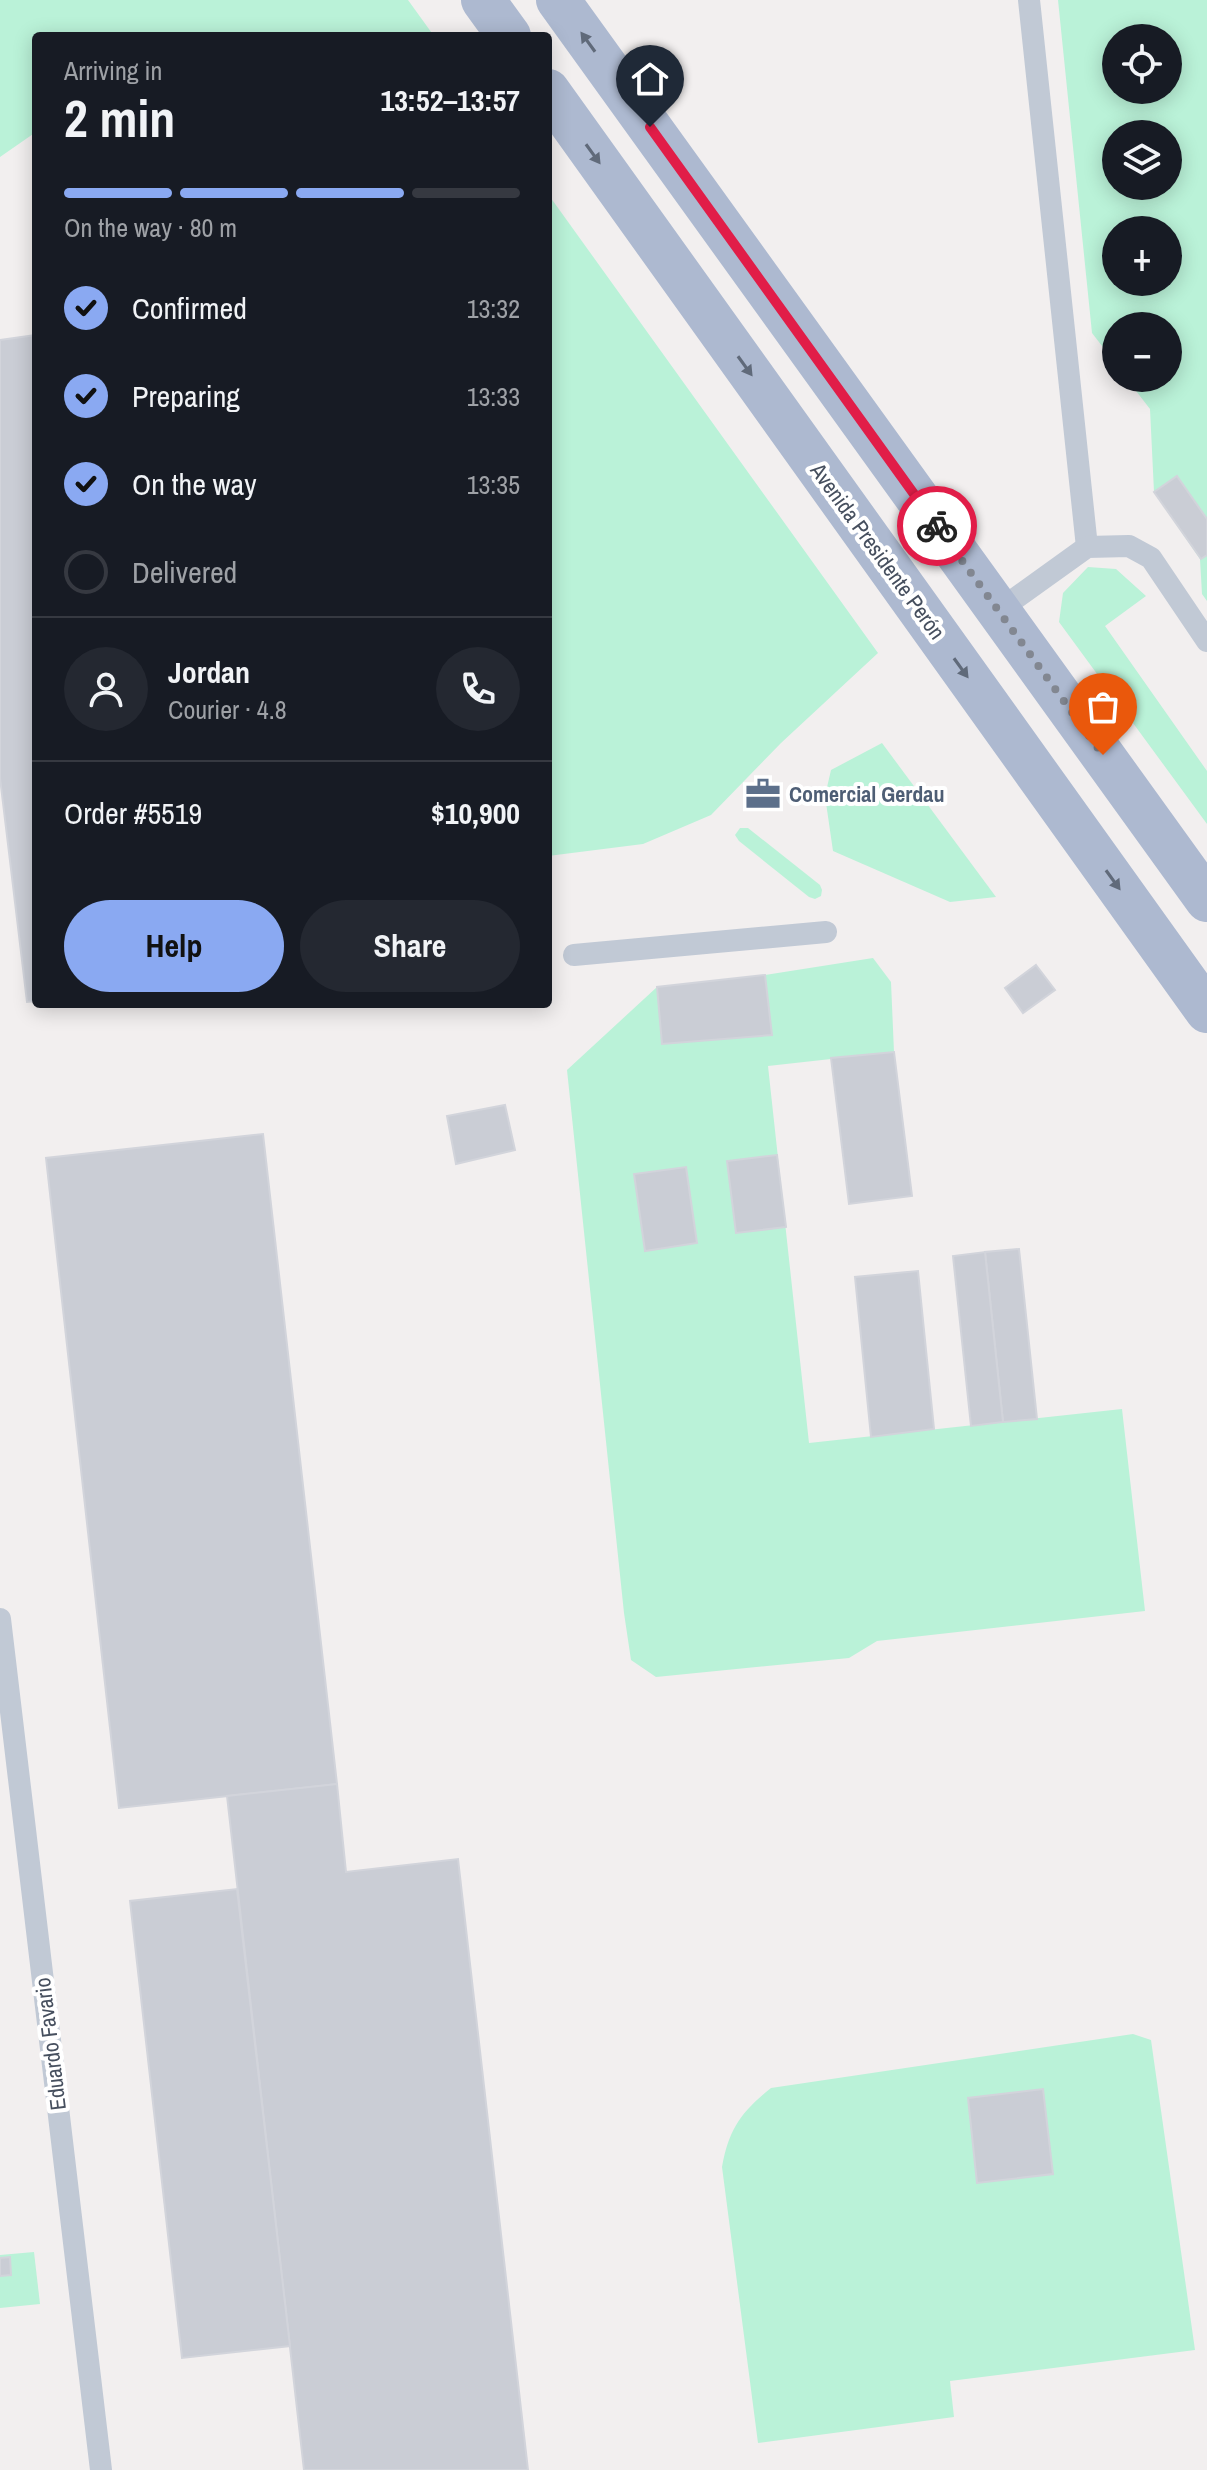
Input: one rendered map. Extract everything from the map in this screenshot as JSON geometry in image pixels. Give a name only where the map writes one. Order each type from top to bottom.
[{"type":"main road","points":[[483,0],[506,32]]},
{"type":"main road","points":[[558,0],[1207,900]]},
{"type":"main road","name":"Avenida Presidente Perón","points":[[552,97],[1207,1011]]},
{"type":"lane","points":[[1029,0],[1087,547]]},
{"type":"lane","points":[[998,611],[1087,547],[1129,546],[1151,558],[1207,641]]},
{"type":"lane","points":[[574,955],[826,932]]},
{"type":"lane","name":"Eduardo Favario","points":[[0,1619],[101,2470]]},
{"type":"green space","points":[[0,0],[408,0],[431,32],[32,32],[32,135],[0,157]]},
{"type":"green space","points":[[1058,0],[1207,0],[1207,601],[1202,594],[1200,559],[1154,492],[1150,409],[1137,392],[1182,392],[1182,312],[1102,312],[1102,346],[1092,333]]},
{"type":"green space","points":[[552,200],[878,653],[781,743],[711,815],[643,844],[552,855]]},
{"type":"green space","points":[[1088,567],[1116,569],[1146,596],[1105,626],[1207,771],[1207,824],[1059,622],[1063,593]]},
{"type":"green space","points":[[882,743],[996,897],[950,902],[833,851],[825,796],[831,770]]},
{"type":"green space","points":[[740,828],[748,828],[820,885],[821,896],[815,899],[809,897],[739,841],[735,835]]},
{"type":"green space","points":[[873,958],[891,982],[894,1052],[768,1066],[809,1443],[1122,1409],[1145,1611],[877,1641],[849,1658],[656,1677],[631,1660],[624,1613],[567,1070],[657,987],[663,1044],[772,1035],[765,975]]},
{"type":"green space","points":[[1133,2034],[1151,2040],[1195,2350],[950,2381],[954,2417],[758,2443],[722,2167],[728,2142],[738,2122],[752,2105],[771,2088]]},
{"type":"green space","points":[[34,2252],[40,2304],[0,2308],[0,2255]]},
{"type":"building","points":[[32,336],[32,1001],[27,1002],[0,778],[0,340]]},
{"type":"building","points":[[1177,476],[1207,519],[1207,555],[1201,559],[1154,492]]},
{"type":"building","points":[[1036,965],[1055,990],[1023,1013],[1005,988]]},
{"type":"building","points":[[765,975],[772,1035],[662,1044],[657,987]]},
{"type":"building","points":[[894,1052],[912,1196],[849,1204],[831,1058]]},
{"type":"building","points":[[505,1105],[515,1150],[456,1164],[447,1116]]},
{"type":"building","points":[[263,1134],[337,1784],[119,1808],[46,1158]]},
{"type":"building","points":[[777,1155],[786,1227],[736,1233],[727,1161]]},
{"type":"building","points":[[686,1167],[697,1243],[645,1251],[634,1174]]},
{"type":"building","points":[[1019,1249],[1037,1419],[1003,1422],[985,1252]]},
{"type":"building","points":[[985,1252],[1003,1422],[971,1426],[953,1256]]},
{"type":"building","points":[[918,1271],[934,1429],[871,1437],[855,1277]]},
{"type":"building","points":[[337,1784],[346,1872],[458,1859],[528,2470],[304,2470],[227,1796]]},
{"type":"building","points":[[237,1889],[290,2346],[182,2358],[130,1901]]},
{"type":"building","points":[[1043,2089],[1053,2174],[977,2183],[968,2098]]},
{"type":"building","points":[[10,2257],[11,2275],[0,2276],[0,2258]]},
{"type":"way so far","points":[[937,526],[1103,755]]},
{"type":"place","name":"Comercial Gerdau","points":[[763,794]]},
{"type":"route","points":[[650,127],[937,526]]}]
